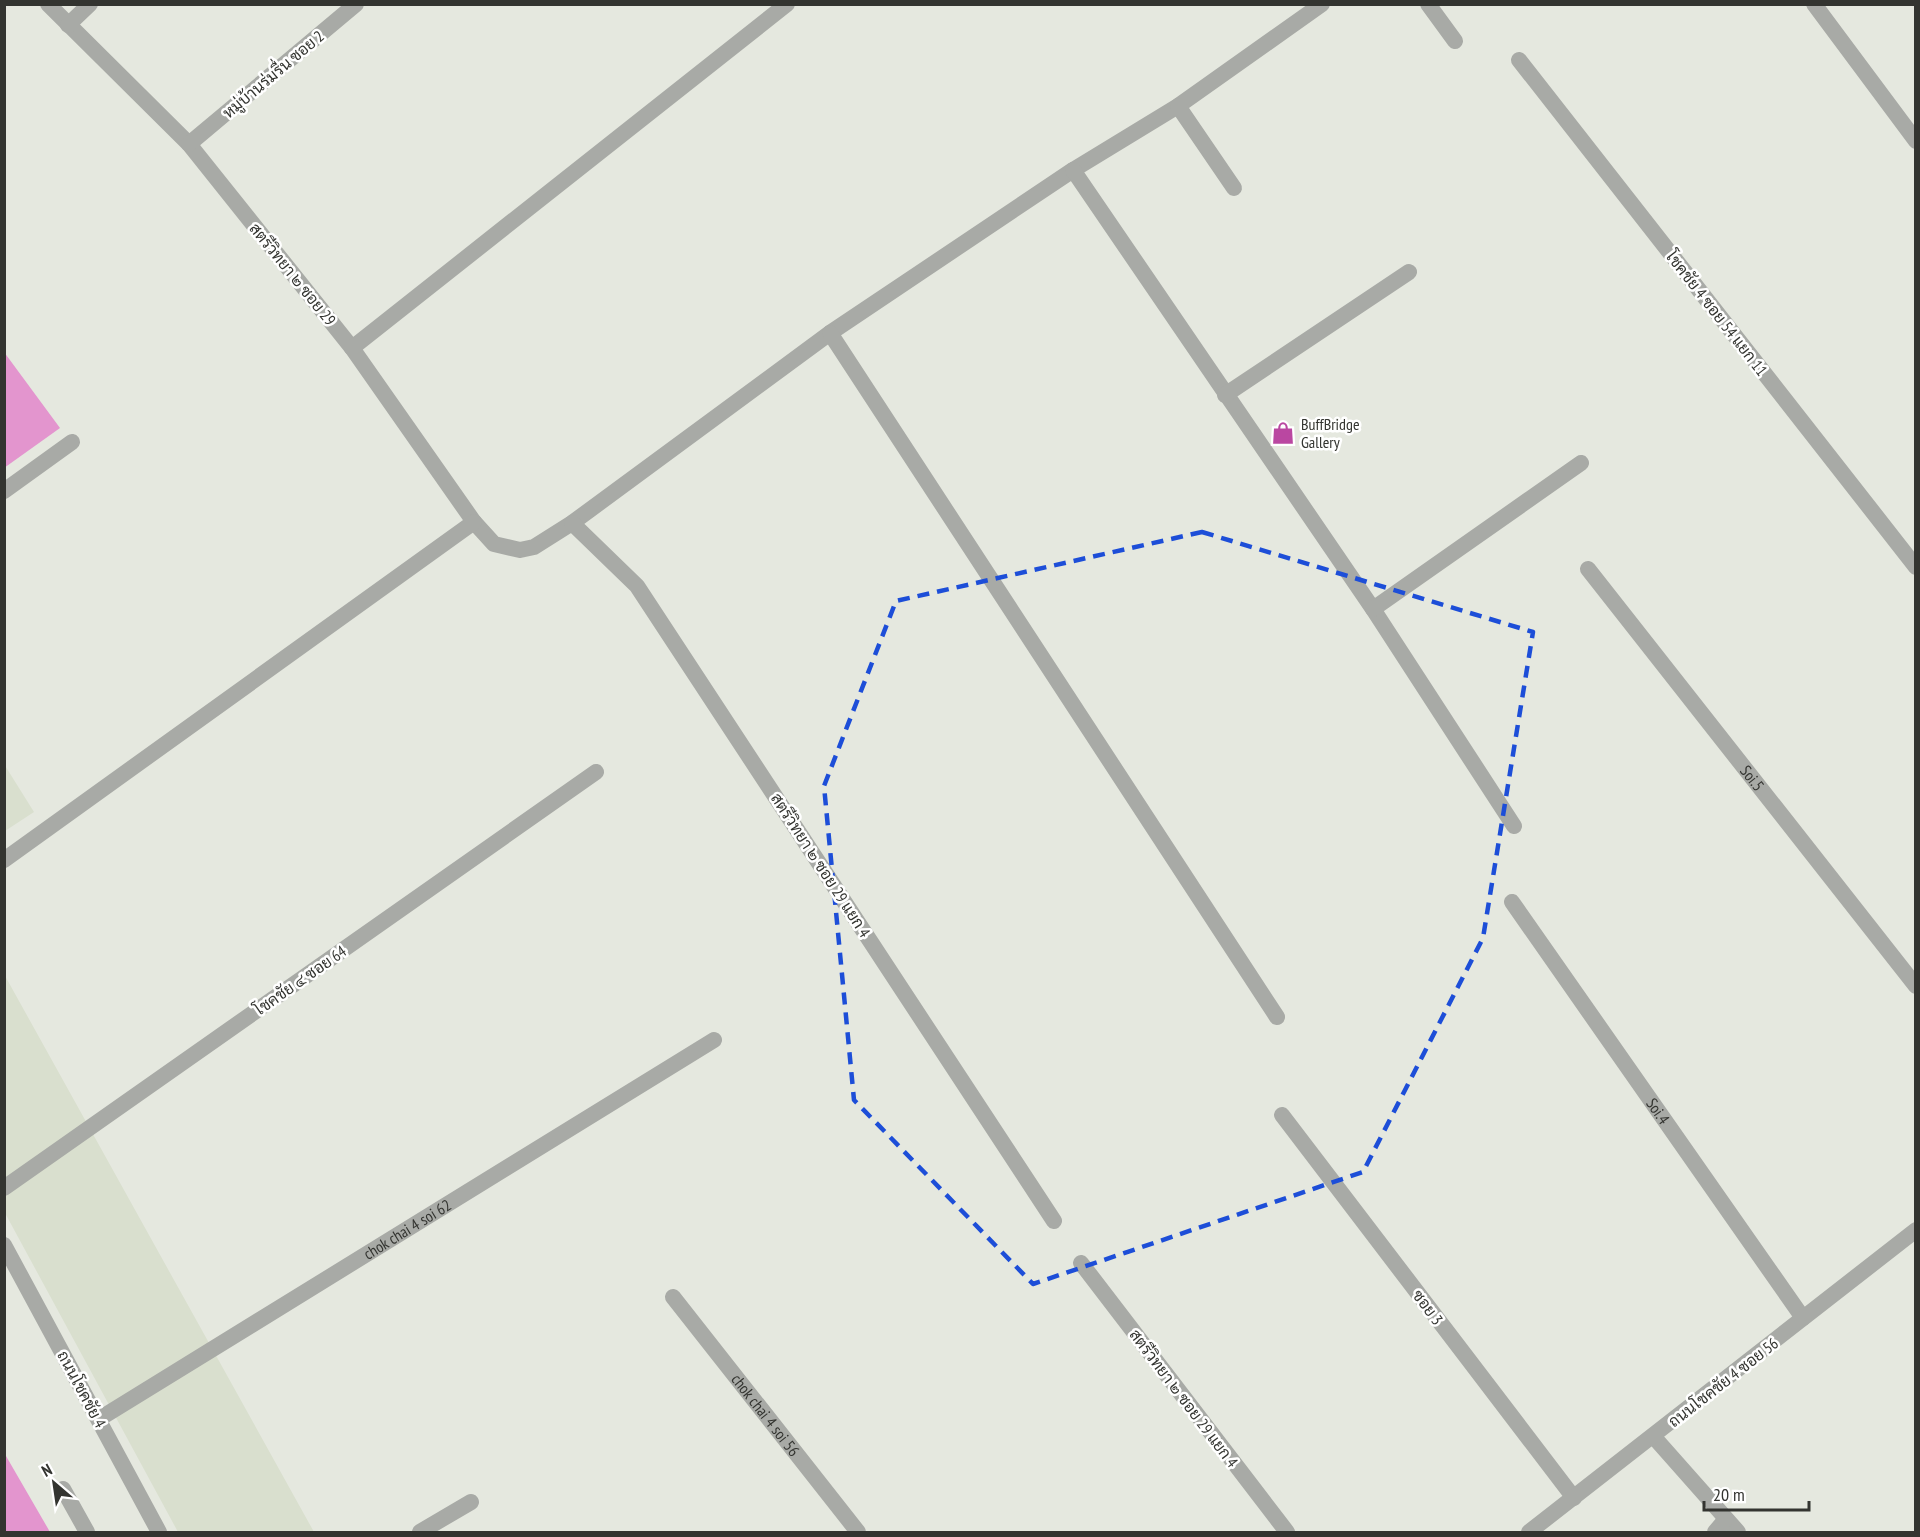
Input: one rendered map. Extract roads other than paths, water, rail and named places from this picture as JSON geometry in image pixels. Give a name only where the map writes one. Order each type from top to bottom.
[{"type":"street","name":"สตรีวิทยา ๒ ซอย 29","points":[[48,4],[189,144],[352,348],[474,522],[494,544],[520,550],[534,547],[572,523]]},
{"type":"street","points":[[68,25],[90,4]]},
{"type":"street","name":"หมู่บ้านร่มรื่น ซอย 2","points":[[189,144],[356,4]]},
{"type":"street","points":[[352,348],[787,4]]},
{"type":"street","points":[[572,523],[830,333],[1073,170],[1178,106],[1322,4]]},
{"type":"street","points":[[1428,4],[1455,41]]},
{"type":"street","points":[[1814,4],[1916,141]]},
{"type":"street","name":"โชคชัย 4 ซอย 54 แยก 11","points":[[1519,60],[1916,567]]},
{"type":"street","points":[[1178,106],[1234,188]]},
{"type":"street","points":[[1073,170],[1373,609],[1514,826]]},
{"type":"street","points":[[1225,395],[1409,272]]},
{"type":"street","points":[[830,333],[1277,1017]]},
{"type":"street","points":[[4,491],[72,442]]},
{"type":"street","points":[[1373,609],[1581,463]]},
{"type":"street","points":[[4,860],[474,522]]},
{"type":"street","name":"สตรีวิทยา ๒ ซอย 29 แยก 4","points":[[572,523],[637,586],[1054,1221]]},
{"type":"street","name":"Soi.5","points":[[1588,569],[1916,986]]},
{"type":"street","name":"โชคชัย ๔ ซอย 64","points":[[4,1188],[596,772]]},
{"type":"street","name":"Soi.4","points":[[1512,902],[1803,1318]]},
{"type":"street","name":"chok chai 4 soi 62","points":[[99,1419],[714,1040]]},
{"type":"street","name":"ซอย 3","points":[[1282,1116],[1574,1498]]},
{"type":"street","name":"ถนนโชคชัย 4 ซอย 56","points":[[1530,1533],[1916,1230]]},
{"type":"street","name":"ถนนโชคชัย 4","points":[[4,1245],[159,1533]]},
{"type":"street","name":"สตรีวิทยา ๒ ซอย 29 แยก 4","points":[[1081,1263],[1287,1533]]},
{"type":"street","name":"chok chai 4 soi 56","points":[[674,1297],[858,1533]]},
{"type":"street","points":[[1653,1436],[1738,1533]]},
{"type":"street","points":[[63,1489],[87,1533]]},
{"type":"street","points":[[420,1533],[471,1502]]},
{"type":"street","points":[[1715,1533],[1726,1519]]},
{"type":"place","name":"BuffBridge Gallery","points":[[1283,433]]}]
